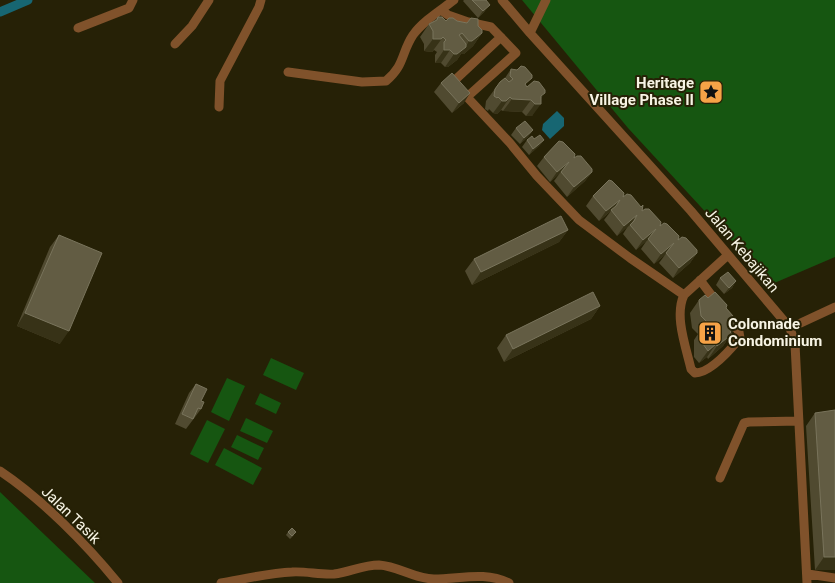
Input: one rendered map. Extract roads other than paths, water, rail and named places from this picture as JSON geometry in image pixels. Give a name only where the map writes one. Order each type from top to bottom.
[{"type":"street","points":[[78,28],[129,8],[133,0]]},
{"type":"street","points":[[175,44],[203,12],[210,0]]},
{"type":"street","points":[[219,107],[220,81],[259,7],[260,0]]},
{"type":"street","points":[[288,72],[362,82],[386,81],[400,65],[412,37],[418,29],[454,0]]},
{"type":"street","name":"Jalan Kebajikan","points":[[502,0],[530,34],[691,211],[790,328],[795,344],[808,579]]},
{"type":"street","points":[[530,34],[546,0]]},
{"type":"street","points":[[441,10],[448,15],[468,22],[491,27],[516,53],[468,97]]},
{"type":"street","points":[[501,36],[454,83],[579,220],[684,295]]},
{"type":"street","points":[[700,280],[739,332],[740,336],[725,356],[698,374],[691,369],[683,332],[681,302],[684,295],[700,280],[728,254]]},
{"type":"street","points":[[790,328],[835,307]]},
{"type":"street","points":[[720,478],[744,423],[799,422]]},
{"type":"street","name":"Jalan Tasik","points":[[0,471],[20,485],[68,529],[118,583]]},
{"type":"street","points":[[221,583],[292,572],[337,573],[377,565],[401,570],[419,578],[485,576],[499,578],[509,583]]},
{"type":"street","points":[[808,579],[834,577]]},
{"type":"water","points":[[557,111],[564,118],[564,126],[550,139],[542,130],[543,124]]},
{"type":"waterway","points":[[0,12],[28,0]]},
{"type":"place","name":"Heritage Village Phase II","points":[[711,92]]},
{"type":"place","name":"Colonnade Condominium","points":[[710,333]]}]
